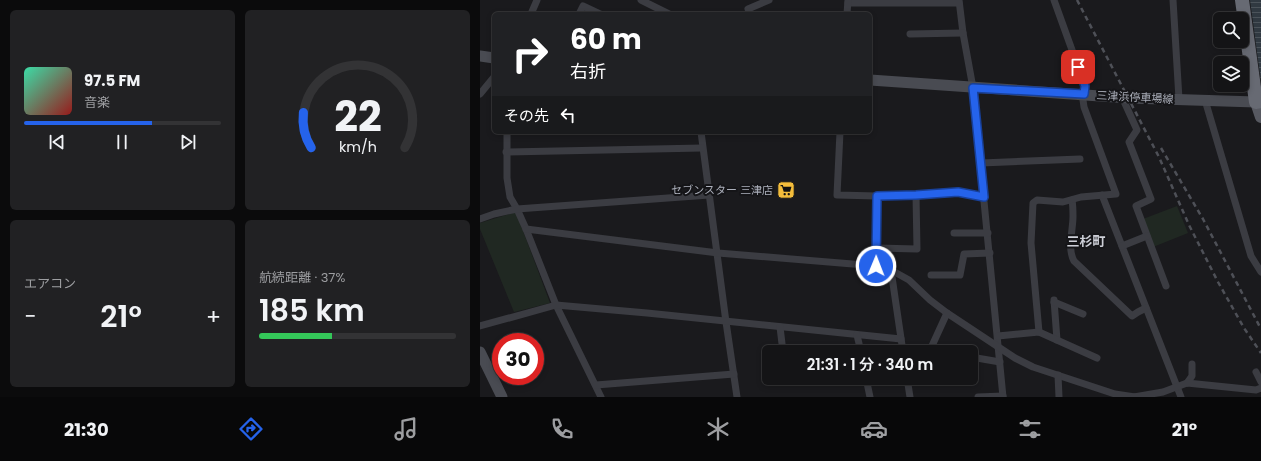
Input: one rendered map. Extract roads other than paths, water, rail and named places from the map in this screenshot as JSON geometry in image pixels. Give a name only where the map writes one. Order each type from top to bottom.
[{"type":"highway","points":[[1242,0],[1259,102]]},
{"type":"main road","points":[[480,56],[492,58]]},
{"type":"main road","name":"三津浜停車場線","points":[[872,80],[1122,97],[1259,102]]},
{"type":"main road","points":[[1259,102],[1261,117]]},
{"type":"main road","points":[[480,352],[502,397]]},
{"type":"street","points":[[532,12],[537,0]]},
{"type":"street","points":[[642,0],[665,12]]},
{"type":"street","points":[[748,9],[769,0]]},
{"type":"street","points":[[1039,332],[1031,243],[1033,203],[1037,200],[1052,202],[1072,200],[1081,197],[1116,194],[1084,107],[1083,100],[1085,86],[1054,0]]},
{"type":"street","points":[[1173,0],[1179,99]]},
{"type":"street","points":[[848,2],[959,1],[973,88],[1003,396],[978,397]]},
{"type":"street","points":[[580,12],[583,6],[596,12]]},
{"type":"street","points":[[910,34],[963,33]]},
{"type":"street","points":[[480,94],[492,80]]},
{"type":"street","points":[[1122,97],[1137,130],[1129,142],[1151,199],[1136,206],[1166,286]]},
{"type":"street","points":[[1205,100],[1251,256],[1261,272]]},
{"type":"street","points":[[507,134],[507,178],[510,197],[526,228],[556,305],[601,397]]},
{"type":"street","points":[[700,134],[737,397]]},
{"type":"street","points":[[840,134],[837,195],[877,196],[958,192],[984,197]]},
{"type":"street","points":[[506,152],[702,148]]},
{"type":"street","points":[[981,163],[1080,159]]},
{"type":"street","points":[[877,248],[917,249],[916,195]]},
{"type":"street","points":[[1102,195],[1180,397]]},
{"type":"street","points":[[480,218],[517,209],[709,196]]},
{"type":"street","points":[[876,266],[877,196]]},
{"type":"street","points":[[1072,200],[1073,216],[1071,256],[1074,261],[1132,316],[1146,308]]},
{"type":"street","points":[[526,228],[718,254],[876,266],[891,270],[909,280],[930,300],[947,313],[1015,358],[1033,367],[1058,375],[1104,394],[1135,397],[1177,388],[1187,383],[1192,376],[1192,364]]},
{"type":"street","points":[[954,233],[988,233]]},
{"type":"street","points":[[1122,246],[1147,236]]},
{"type":"street","points":[[931,275],[960,275],[964,254],[990,253]]},
{"type":"street","points":[[891,270],[902,345]]},
{"type":"street","points":[[1057,340],[1054,301],[1083,314]]},
{"type":"street","points":[[480,326],[556,305],[901,339]]},
{"type":"street","points":[[932,345],[947,313]]},
{"type":"street","points":[[780,327],[782,345]]},
{"type":"street","points":[[998,336],[1039,332],[1097,358]]},
{"type":"street","points":[[857,335],[859,345]]},
{"type":"street","points":[[978,358],[1000,362]]},
{"type":"street","points":[[1256,372],[1261,382]]},
{"type":"street","points":[[596,385],[734,374]]},
{"type":"street","points":[[1058,375],[1060,397]]},
{"type":"street","points":[[1187,383],[1256,390],[1261,388]]},
{"type":"street","points":[[867,385],[870,397]]},
{"type":"street","points":[[908,385],[910,397]]},
{"type":"railway","points":[[1077,0],[1159,157],[1189,225],[1218,282],[1244,328],[1261,353]]},
{"type":"railway","points":[[1161,148],[1203,219],[1261,329]]},
{"type":"place","name":"セブンスター 三津店","points":[[786,190]]},
{"type":"district","name":"三杉町","points":[[1086,241]]}]
